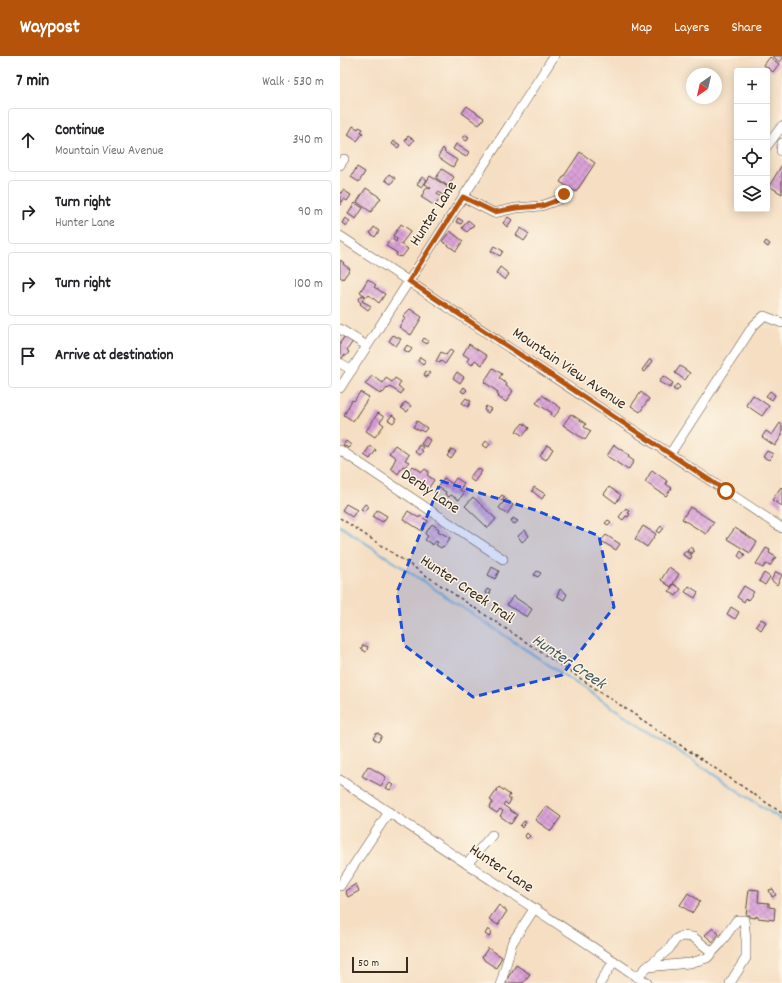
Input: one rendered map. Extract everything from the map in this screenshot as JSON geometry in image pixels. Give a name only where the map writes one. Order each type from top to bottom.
[{"type":"street","name":"Hunter Lane","points":[[340,388],[554,56]]},
{"type":"street","points":[[770,142],[782,126]]},
{"type":"street","points":[[463,197],[494,212],[516,208],[542,206],[558,200],[564,194]]},
{"type":"street","name":"Mountain View Avenue","points":[[340,236],[782,528]]},
{"type":"street","points":[[670,454],[753,326],[764,316],[782,323]]},
{"type":"street","points":[[340,329],[367,346]]},
{"type":"street","points":[[340,363],[352,370]]},
{"type":"street","name":"Derby Lane","points":[[340,450],[503,559]]},
{"type":"street","name":"Hunter Lane","points":[[340,780],[646,983]]},
{"type":"street","points":[[340,886],[389,812]]},
{"type":"street","points":[[467,864],[492,835]]},
{"type":"street","points":[[501,983],[512,943],[534,909]]},
{"type":"street","points":[[647,967],[690,963],[707,958],[737,920],[744,920],[746,958],[730,983]]},
{"type":"street","points":[[637,977],[669,949],[676,938],[682,936],[693,937],[712,952]]},
{"type":"street","points":[[600,983],[614,962]]},
{"type":"path","name":"Hunter Creek Trail","points":[[340,518],[782,812]]},
{"type":"highlighted area","points":[[441,481],[535,510],[599,536],[614,607],[562,675],[473,697],[404,645],[397,592]]},
{"type":"building","points":[[772,56],[782,56],[782,59],[780,62]]},
{"type":"building","points":[[770,57],[779,64],[773,72],[770,68],[764,65]]},
{"type":"building","points":[[467,106],[484,118],[479,125],[462,113]]},
{"type":"building","points":[[353,126],[358,129],[359,127],[363,129],[361,132],[363,133],[357,141],[348,135]]},
{"type":"building","points":[[465,135],[469,137],[467,141],[463,139]]},
{"type":"building","points":[[408,136],[414,140],[410,145],[405,141]]},
{"type":"building","points":[[394,141],[400,145],[398,148],[392,144]]},
{"type":"building","points":[[456,144],[469,152],[466,157],[453,149]]},
{"type":"building","points":[[443,148],[445,150],[444,152],[457,160],[453,167],[438,157]]},
{"type":"building","points":[[580,152],[595,163],[576,192],[560,182]]},
{"type":"building","points":[[782,165],[782,194],[770,187]]},
{"type":"building","points":[[357,167],[365,172],[359,182],[351,177]]},
{"type":"building","points":[[442,169],[454,177],[448,186],[436,178]]},
{"type":"building","points":[[389,174],[395,178],[391,184],[385,180]]},
{"type":"building","points":[[430,176],[448,187],[443,195],[438,192],[437,194],[441,197],[435,206],[421,197],[427,187],[430,189],[431,188],[425,184]]},
{"type":"building","points":[[422,177],[427,180],[422,187],[417,184]]},
{"type":"building","points":[[366,188],[381,198],[371,212],[357,202]]},
{"type":"building","points":[[343,190],[351,195],[347,201],[344,199],[340,205],[340,193]]},
{"type":"building","points":[[355,203],[363,208],[356,219],[348,214]]},
{"type":"building","points":[[508,217],[512,220],[507,227],[503,223]]},
{"type":"building","points":[[345,218],[350,221],[346,226],[342,223]]},
{"type":"building","points":[[458,218],[463,221],[461,224],[456,222]]},
{"type":"building","points":[[468,220],[474,225],[467,232],[462,228]]},
{"type":"building","points":[[401,224],[411,231],[401,244],[408,249],[402,257],[399,257],[396,255],[397,253],[386,246],[391,238],[396,242],[397,239],[393,236]]},
{"type":"building","points":[[374,227],[379,231],[375,237],[370,233]]},
{"type":"building","points":[[521,228],[529,234],[524,241],[516,235]]},
{"type":"building","points":[[450,231],[463,241],[456,251],[442,241]]},
{"type":"building","points":[[766,241],[770,244],[768,247],[764,244]]},
{"type":"building","points":[[494,246],[503,251],[500,256],[491,251]]},
{"type":"building","points":[[340,260],[350,269],[343,279],[340,277]]},
{"type":"building","points":[[500,267],[509,274],[505,280],[496,273]]},
{"type":"building","points":[[368,279],[376,285],[374,287],[385,294],[379,303],[369,295],[367,297],[360,292]]},
{"type":"building","points":[[362,295],[365,297],[362,301],[371,306],[368,310],[360,304],[361,303],[358,300]]},
{"type":"building","points":[[410,309],[422,317],[411,335],[399,327],[405,318],[403,316]]},
{"type":"building","points":[[393,335],[401,339],[396,346],[389,341]]},
{"type":"building","points":[[345,336],[353,341],[347,350],[349,352],[346,356],[344,355],[340,362],[340,343]]},
{"type":"building","points":[[424,338],[429,342],[427,344],[422,341]]},
{"type":"building","points":[[469,344],[487,356],[482,365],[475,360],[472,365],[467,361],[469,358],[463,354]]},
{"type":"building","points":[[407,345],[412,349],[409,353],[404,350]]},
{"type":"building","points":[[450,350],[453,352],[445,364],[441,361],[440,363],[436,361],[441,352],[446,355]]},
{"type":"building","points":[[420,357],[426,361],[423,365],[418,361]]},
{"type":"building","points":[[650,359],[653,361],[645,372],[642,370]]},
{"type":"building","points":[[680,366],[690,373],[685,380],[675,373]]},
{"type":"building","points":[[493,368],[502,374],[499,378],[513,391],[506,402],[498,397],[498,392],[484,382]]},
{"type":"building","points":[[426,371],[430,373],[427,377],[424,375]]},
{"type":"building","points":[[457,372],[464,377],[460,383],[453,378]]},
{"type":"building","points":[[372,376],[383,383],[386,378],[392,382],[395,378],[401,382],[398,387],[403,390],[401,394],[390,387],[380,394],[365,384]]},
{"type":"building","points":[[663,376],[673,383],[670,388],[659,382]]},
{"type":"building","points":[[677,384],[680,387],[677,391],[673,389]]},
{"type":"building","points":[[464,387],[467,390],[464,393],[461,391]]},
{"type":"building","points":[[770,391],[775,395],[772,400],[766,396]]},
{"type":"building","points":[[360,392],[369,397],[353,421],[344,415],[352,400],[354,401]]},
{"type":"building","points":[[641,392],[649,399],[640,412],[631,406]]},
{"type":"building","points":[[542,395],[561,408],[554,417],[551,415],[552,413],[536,403]]},
{"type":"building","points":[[753,395],[769,406],[762,416],[746,405]]},
{"type":"building","points":[[466,398],[471,401],[468,407],[462,403]]},
{"type":"building","points":[[405,402],[411,406],[407,412],[401,408]]},
{"type":"building","points":[[486,406],[491,409],[488,413],[484,410]]},
{"type":"building","points":[[378,413],[384,417],[380,422],[384,425],[375,437],[366,431]]},
{"type":"building","points":[[571,414],[586,424],[584,427],[591,431],[585,440],[563,425]]},
{"type":"building","points":[[392,415],[397,418],[393,423],[388,420]]},
{"type":"building","points":[[417,421],[427,428],[424,432],[413,427]]},
{"type":"building","points":[[523,423],[529,428],[523,436],[516,431]]},
{"type":"building","points":[[780,423],[782,425],[782,435],[775,446],[762,437],[766,431],[772,435]]},
{"type":"building","points":[[426,437],[430,440],[426,447],[421,444]]},
{"type":"building","points":[[346,441],[351,445],[348,448],[343,445]]},
{"type":"building","points":[[486,441],[490,444],[487,448],[483,445]]},
{"type":"building","points":[[395,445],[409,455],[405,460],[409,462],[405,467],[403,466],[398,474],[391,468],[396,458],[389,453]]},
{"type":"building","points":[[419,445],[423,447],[421,450],[423,451],[420,455],[415,452]]},
{"type":"building","points":[[547,445],[553,449],[546,460],[540,456]]},
{"type":"building","points":[[614,445],[629,455],[628,457],[634,461],[628,470],[607,456]]},
{"type":"building","points":[[370,446],[376,450],[370,459],[364,455]]},
{"type":"building","points":[[452,449],[456,452],[451,459],[447,456]]},
{"type":"building","points":[[767,451],[773,454],[769,460],[763,457]]},
{"type":"building","points":[[413,466],[422,472],[425,469],[429,472],[427,475],[434,480],[426,492],[419,487],[421,484],[417,481],[418,479],[408,473]]},
{"type":"building","points":[[477,468],[482,471],[474,482],[469,478]]},
{"type":"building","points":[[652,470],[667,481],[666,484],[672,488],[666,496],[645,482]]},
{"type":"building","points":[[444,478],[452,484],[456,478],[464,483],[460,490],[464,493],[459,500],[451,495],[449,497],[445,494],[446,492],[438,487]]},
{"type":"building","points":[[534,487],[545,494],[542,499],[532,491]]},
{"type":"building","points":[[609,487],[621,495],[616,503],[604,494]]},
{"type":"building","points":[[781,487],[782,488],[782,506],[772,500]]},
{"type":"building","points":[[502,495],[505,497],[502,501],[499,498]]},
{"type":"building","points":[[473,497],[496,519],[488,528],[465,506]]},
{"type":"building","points":[[506,499],[513,505],[507,514],[499,508]]},
{"type":"building","points":[[346,504],[357,510],[352,517],[342,510]]},
{"type":"building","points":[[365,504],[368,506],[365,511],[361,509]]},
{"type":"building","points":[[690,507],[714,522],[706,534],[682,519]]},
{"type":"building","points":[[626,508],[630,511],[628,513],[630,514],[623,520],[619,517]]},
{"type":"building","points":[[377,510],[387,516],[383,522],[373,517]]},
{"type":"building","points":[[408,511],[419,518],[420,516],[428,521],[422,531],[403,519]]},
{"type":"building","points":[[513,518],[518,521],[515,524],[511,522]]},
{"type":"building","points":[[608,520],[611,522],[608,525],[605,523]]},
{"type":"building","points":[[432,524],[439,529],[438,531],[450,538],[444,547],[443,546],[441,548],[436,545],[438,542],[436,541],[433,545],[425,540],[428,536],[425,534]]},
{"type":"building","points":[[643,526],[656,534],[647,547],[635,539]]},
{"type":"building","points":[[661,526],[664,528],[660,533],[657,531]]},
{"type":"building","points":[[735,528],[757,542],[750,553],[727,539]]},
{"type":"building","points":[[525,530],[529,536],[522,542],[518,536]]},
{"type":"building","points":[[606,535],[620,544],[616,550],[601,541]]},
{"type":"building","points":[[690,547],[694,550],[692,554],[687,551]]},
{"type":"building","points":[[766,548],[770,550],[769,553],[776,557],[770,566],[766,564],[763,568],[756,564]]},
{"type":"building","points":[[685,551],[692,556],[690,559],[683,555]]},
{"type":"building","points":[[741,551],[745,555],[742,559],[738,556]]},
{"type":"building","points":[[427,559],[433,563],[429,568],[423,564]]},
{"type":"building","points":[[492,567],[499,571],[495,579],[488,575]]},
{"type":"building","points":[[669,567],[679,574],[671,587],[661,580]]},
{"type":"building","points":[[537,571],[541,573],[538,577],[534,575]]},
{"type":"building","points":[[776,572],[782,575],[777,585],[771,580]]},
{"type":"building","points":[[764,573],[770,577],[765,585],[759,581]]},
{"type":"building","points":[[674,584],[681,589],[676,596],[669,591]]},
{"type":"building","points":[[689,586],[698,592],[695,598],[685,592]]},
{"type":"building","points":[[744,586],[754,592],[748,600],[746,598],[744,602],[737,597]]},
{"type":"building","points":[[487,589],[491,591],[489,595],[485,593]]},
{"type":"building","points":[[560,589],[567,594],[564,600],[557,596]]},
{"type":"building","points":[[513,596],[532,609],[527,617],[507,605]]},
{"type":"building","points":[[731,607],[739,612],[735,619],[727,614]]},
{"type":"building","points":[[761,619],[766,622],[761,630],[756,626]]},
{"type":"building","points":[[363,645],[368,647],[366,652],[361,649]]},
{"type":"building","points":[[377,733],[382,736],[378,742],[373,738]]},
{"type":"building","points":[[368,766],[386,777],[381,786],[362,776]]},
{"type":"building","points":[[390,783],[394,785],[390,790],[386,788]]},
{"type":"building","points":[[499,787],[510,795],[508,798],[511,800],[508,805],[505,802],[503,805],[517,815],[511,824],[500,816],[503,811],[500,809],[497,813],[489,808],[493,802],[490,800]]},
{"type":"building","points":[[546,806],[561,817],[551,831],[535,820]]},
{"type":"building","points":[[524,821],[526,822],[522,828],[520,826]]},
{"type":"building","points":[[527,833],[530,836],[527,839],[525,836]]},
{"type":"building","points":[[356,884],[359,891],[348,897],[345,891]]},
{"type":"building","points":[[749,889],[759,890],[758,902],[769,903],[769,907],[775,908],[774,920],[758,918],[756,916],[756,918],[749,917],[750,915],[746,915]]},
{"type":"building","points":[[773,889],[776,895],[772,897],[769,890]]},
{"type":"building","points":[[688,893],[700,901],[692,913],[680,905]]},
{"type":"building","points":[[499,905],[507,911],[498,925],[489,919]]},
{"type":"building","points":[[713,928],[719,934],[713,942],[705,935]]},
{"type":"building","points":[[488,929],[492,932],[489,937],[485,934]]},
{"type":"building","points":[[488,948],[502,957],[496,968],[482,957]]},
{"type":"building","points":[[516,965],[530,974],[523,983],[506,983],[505,982]]},
{"type":"waterway","name":"Hunter Creek","points":[[340,526],[782,820]]},
{"type":"route","points":[[564,194],[558,200],[542,206],[516,208],[494,212],[463,197],[409,281],[726,491]]}]
